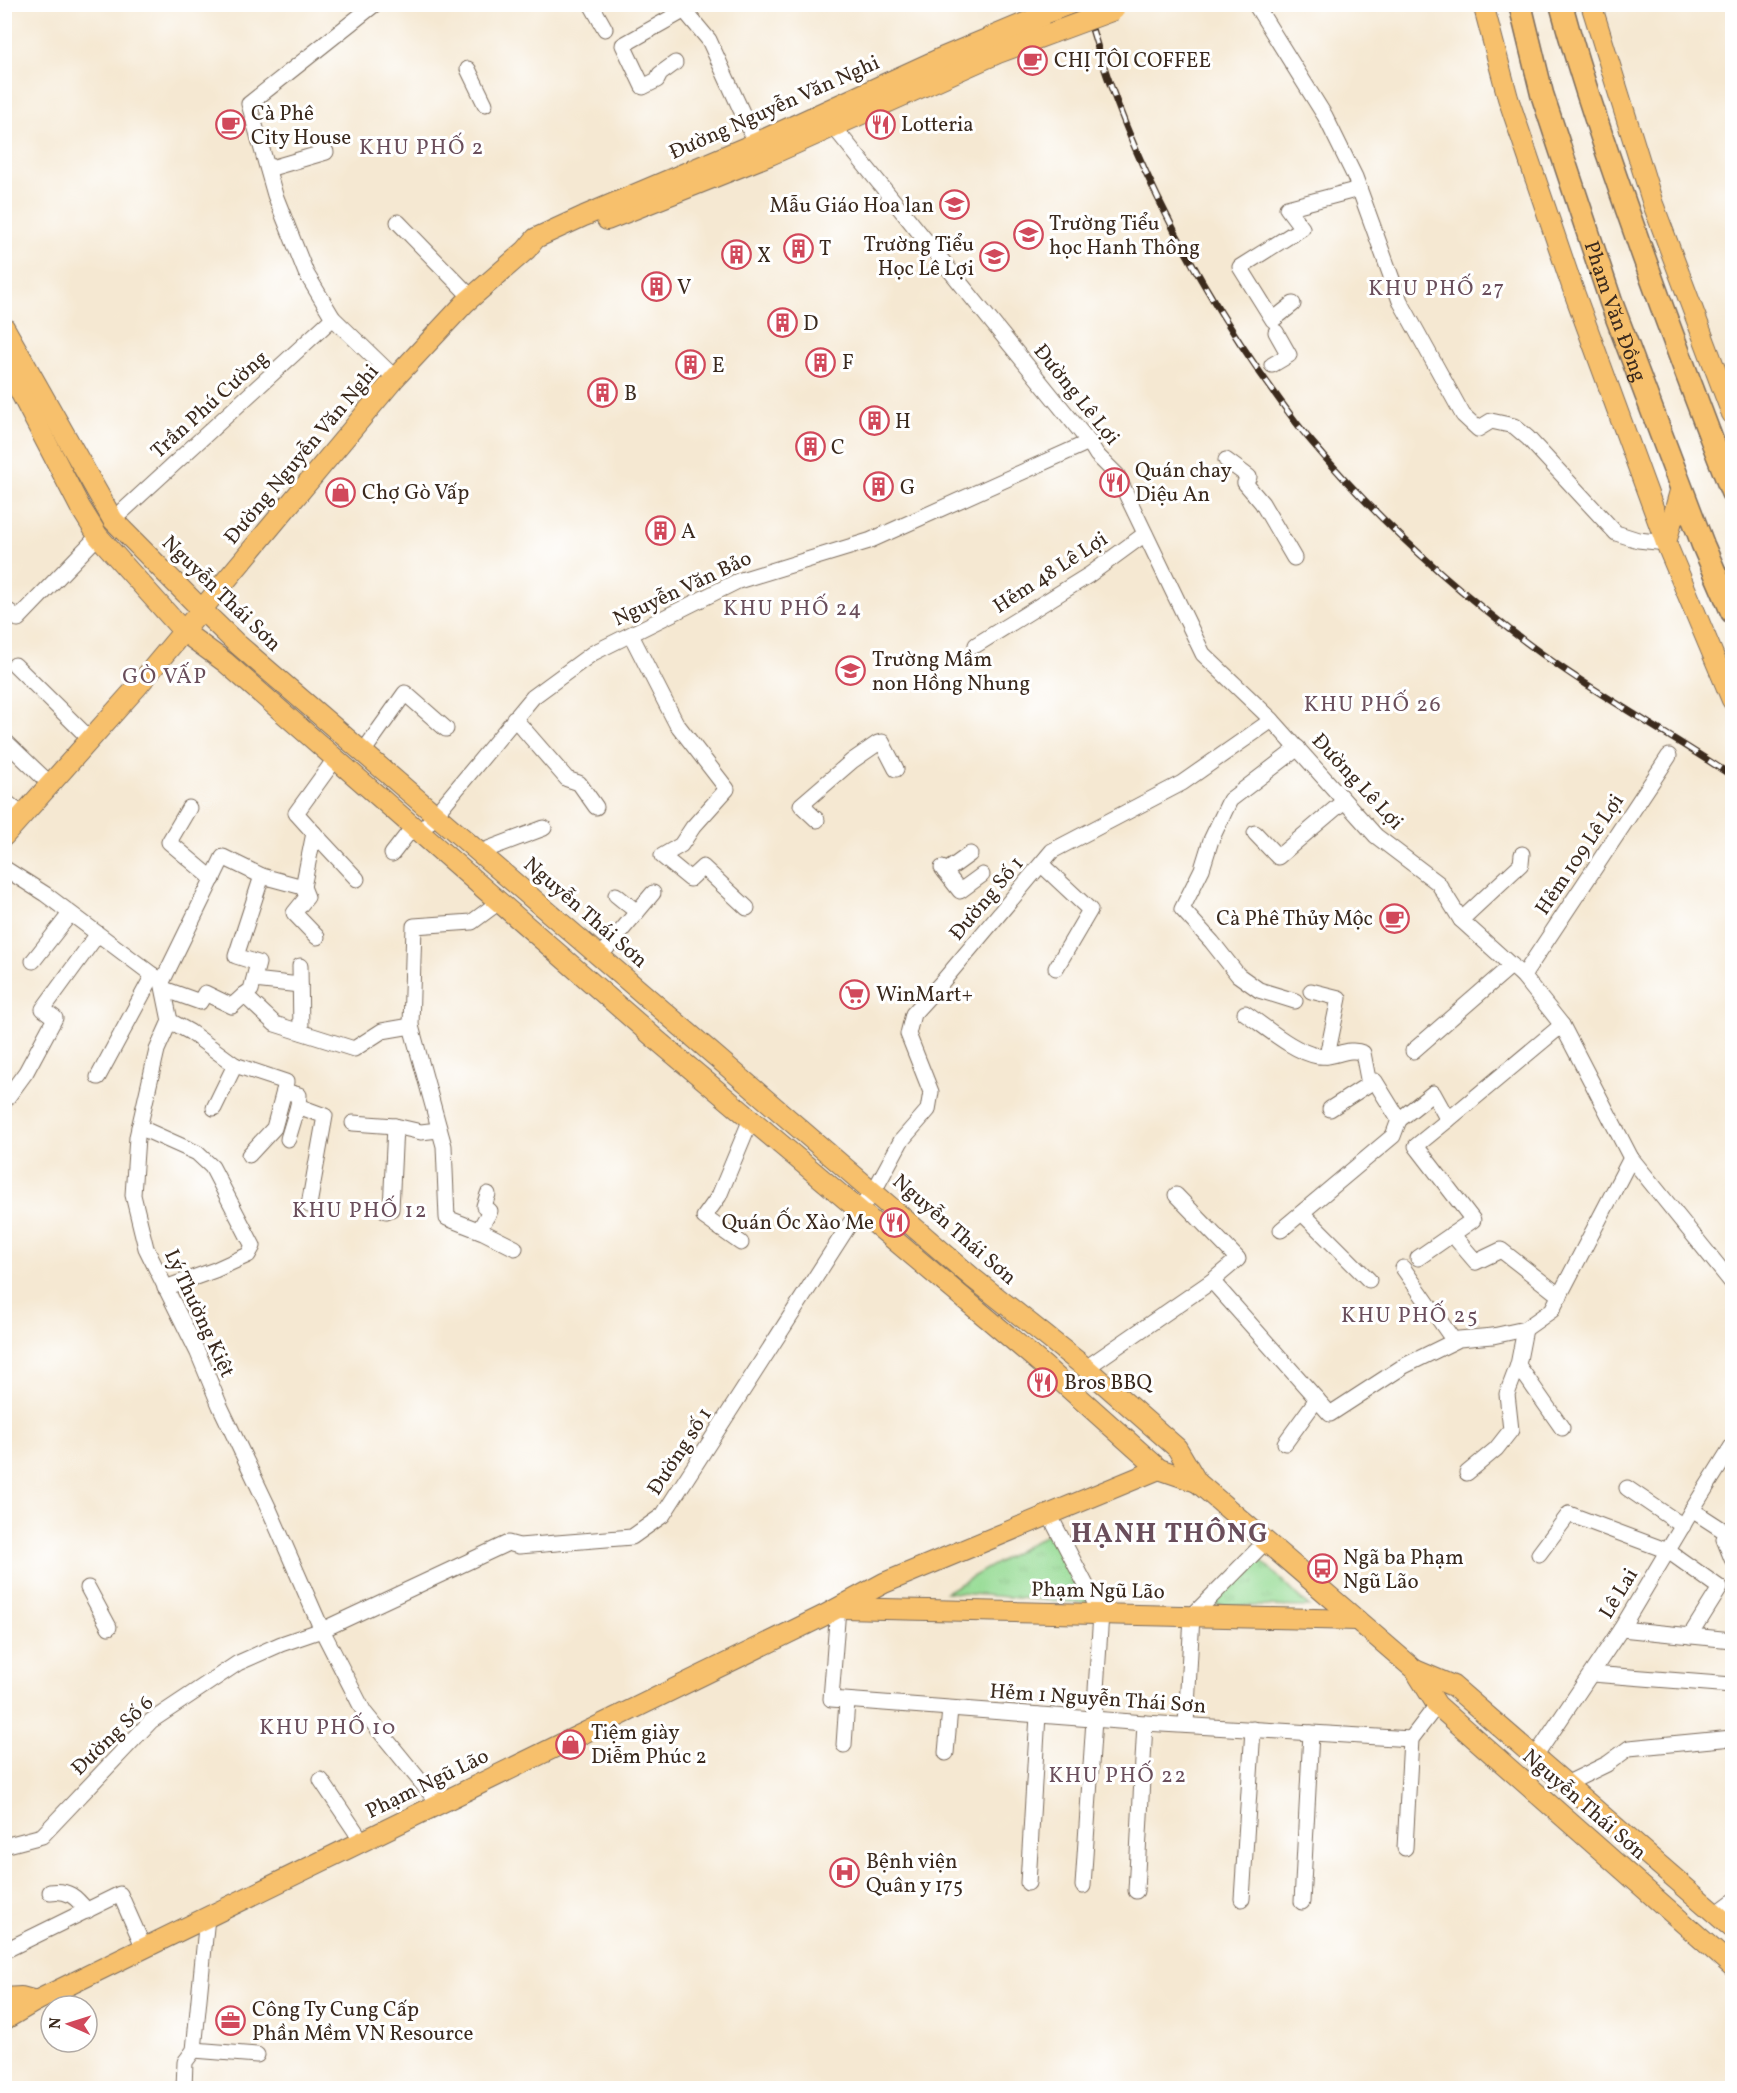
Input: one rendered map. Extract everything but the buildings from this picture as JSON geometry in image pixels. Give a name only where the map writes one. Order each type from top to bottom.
[{"type":"highway","name":"Phạm Văn Đồng","points":[[1520,4],[1542,94],[1611,302],[1703,545],[1732,612]]},
{"type":"highway","points":[[1562,4],[1579,70],[1604,147],[1694,395],[1732,492]]},
{"type":"main road","name":"Đường Nguyễn Văn Nghi","points":[[526,250],[541,247],[770,155],[828,119],[939,58],[1070,4]]},
{"type":"main road","name":"Phạm Văn Đồng","points":[[1483,4],[1508,98],[1563,262],[1666,543],[1732,700]]},
{"type":"main road","points":[[1591,4],[1653,204],[1732,414]]},
{"type":"main road","name":"Đường Nguyễn Văn Nghi","points":[[4,836],[184,632],[395,378],[472,298],[503,268],[526,250],[536,238],[756,143],[828,119],[1119,7]]},
{"type":"main road","name":"Nguyễn Thái Sơn","points":[[4,327],[113,520],[235,642],[974,1279],[1086,1368],[1177,1448],[1197,1482],[1415,1670],[1437,1705],[1732,1966]]},
{"type":"main road","name":"Nguyễn Thái Sơn","points":[[4,361],[24,395],[80,507],[98,536],[184,632],[225,662],[499,902],[858,1211],[1044,1366],[1160,1469],[1197,1482]]},
{"type":"main road","points":[[1666,543],[1681,487]]},
{"type":"main road","name":"Phạm Ngũ Lão","points":[[4,2020],[36,2001],[838,1608],[884,1583],[1160,1469]]},
{"type":"main road","name":"Phạm Ngũ Lão","points":[[838,1608],[1357,1620]]},
{"type":"main road","name":"Nguyễn Thái Sơn","points":[[1415,1670],[1453,1686],[1732,1928]]},
{"type":"main road","points":[[4,1998],[21,1997],[36,2001]]},
{"type":"main road","name":"Phạm Ngũ Lão","points":[[4,2009],[36,2001]]},
{"type":"street","points":[[375,4],[249,104],[275,195],[306,273],[333,318],[395,378]]},
{"type":"street","points":[[591,4],[605,29]]},
{"type":"street","points":[[675,63],[660,74],[657,80],[643,87],[623,45],[682,7],[709,40],[756,143]]},
{"type":"street","points":[[1257,7],[1325,116],[1355,177],[1400,301],[1463,415],[1478,429],[1491,421],[1514,426],[1528,438],[1616,534],[1638,540],[1666,543]]},
{"type":"street","points":[[468,69],[485,105]]},
{"type":"street","name":"Đường Lê Lợi","points":[[828,119],[1089,442],[1097,455],[1117,475],[1203,654],[1272,720],[1376,836],[1438,883],[1461,920],[1518,970],[1562,1025],[1631,1158],[1732,1283]]},
{"type":"street","points":[[268,169],[326,152]]},
{"type":"street","points":[[1293,304],[1273,320],[1240,267],[1302,228],[1287,208],[1359,189]]},
{"type":"street","points":[[398,222],[472,298]]},
{"type":"street","name":"Trần Phú Cường","points":[[113,520],[333,318]]},
{"type":"street","points":[[1272,365],[1289,355],[1276,332]]},
{"type":"street","name":"Nguyễn Văn Bảo","points":[[392,854],[436,814],[514,718],[544,687],[593,653],[738,581],[869,541],[1089,442]]},
{"type":"street","points":[[1226,460],[1249,477],[1245,483],[1262,503],[1293,558]]},
{"type":"street","name":"Hẻm 48 Lê Lợi","points":[[976,645],[1089,574],[1145,534]]},
{"type":"street","points":[[4,616],[10,612],[18,619],[98,536]]},
{"type":"street","points":[[631,634],[676,723],[728,789],[693,827],[681,845],[662,856],[690,879],[703,867],[747,908]]},
{"type":"street","points":[[15,665],[90,739]]},
{"type":"street","points":[[363,752],[405,693],[446,729]]},
{"type":"street","points":[[514,718],[567,779],[579,783],[596,807]]},
{"type":"street","name":"Đường Số 1","points":[[873,1191],[901,1141],[928,1110],[931,1092],[908,1034],[912,1014],[943,981],[1052,851],[1182,783],[1272,720]]},
{"type":"street","points":[[4,740],[50,784]]},
{"type":"street","points":[[817,820],[801,805],[852,761],[878,743],[882,742],[896,769]]},
{"type":"street","points":[[1295,1001],[1259,990],[1238,975],[1182,909],[1202,869],[1211,840],[1230,800],[1298,748]]},
{"type":"street","name":"Hẻm 109 Lê Lợi","points":[[1413,1051],[1518,970],[1669,756]]},
{"type":"street","points":[[335,759],[296,813],[357,879]]},
{"type":"street","points":[[4,800],[22,815]]},
{"type":"street","points":[[1255,833],[1278,857],[1344,801]]},
{"type":"street","points":[[189,808],[169,842],[213,879]]},
{"type":"street","points":[[480,852],[544,828]]},
{"type":"street","points":[[314,832],[303,887],[307,897],[294,913],[317,937]]},
{"type":"street","points":[[970,854],[944,870],[960,891],[982,875]]},
{"type":"street","points":[[1461,920],[1521,864],[1522,854]]},
{"type":"street","points":[[98,1077],[160,982],[223,857],[262,876],[303,887]]},
{"type":"street","points":[[1042,864],[1090,910],[1056,968]]},
{"type":"street","points":[[4,868],[70,914],[160,982],[200,1002],[205,993],[232,1006],[251,990],[258,963],[236,956],[262,876]]},
{"type":"street","points":[[600,956],[653,893]]},
{"type":"street","points":[[616,895],[637,912]]},
{"type":"street","points":[[499,902],[472,922],[414,926],[411,1026],[444,1146],[447,1218],[479,1230],[515,1248]]},
{"type":"street","points":[[33,961],[70,914]]},
{"type":"street","points":[[4,1102],[26,1072],[55,1018],[43,1009],[97,935]]},
{"type":"street","points":[[300,966],[300,1032]]},
{"type":"street","points":[[254,980],[300,985]]},
{"type":"street","points":[[160,982],[170,1021],[190,1032],[235,1065],[286,1082],[274,1128],[249,1155]]},
{"type":"street","points":[[1311,991],[1339,998],[1327,1056]]},
{"type":"street","points":[[244,995],[275,1024],[354,1049],[382,1031],[411,1026]]},
{"type":"street","points":[[1245,1013],[1300,1050],[1319,1057],[1356,1050],[1363,1053],[1369,1084]]},
{"type":"street","name":"Lý Thường Kiệt","points":[[170,1021],[157,1050],[139,1126],[133,1195],[146,1248],[198,1353],[322,1630],[364,1712],[439,1804]]},
{"type":"street","points":[[1418,1258],[1473,1220],[1416,1146],[1562,1025]]},
{"type":"street","points":[[214,1108],[235,1065]]},
{"type":"street","points":[[1330,1108],[1375,1081],[1399,1120]]},
{"type":"street","points":[[284,1091],[299,1095],[288,1139]]},
{"type":"street","points":[[1281,1230],[1393,1136],[1399,1120],[1433,1093],[1448,1120]]},
{"type":"street","points":[[298,1106],[325,1116],[309,1205]]},
{"type":"street","points":[[741,1243],[704,1217],[719,1196],[751,1119]]},
{"type":"street","points":[[352,1123],[395,1126],[421,1132],[438,1130]]},
{"type":"street","points":[[139,1126],[197,1154],[212,1167],[253,1246],[248,1255],[165,1288]]},
{"type":"street","points":[[386,1211],[391,1209],[395,1126]]},
{"type":"street","points":[[1212,1281],[1330,1414],[1404,1366],[1459,1338],[1493,1336],[1525,1329],[1552,1310],[1631,1158]]},
{"type":"street","name":"Đường số 1","points":[[322,1630],[508,1543],[519,1546],[632,1537],[663,1515],[873,1191]]},
{"type":"street","points":[[479,1230],[490,1211],[484,1206],[488,1194]]},
{"type":"street","points":[[1086,1368],[1212,1281],[1238,1259],[1176,1195]]},
{"type":"street","points":[[1302,1213],[1369,1280]]},
{"type":"street","points":[[1452,1234],[1476,1262],[1502,1250],[1560,1296]]},
{"type":"street","points":[[1403,1268],[1454,1341]]},
{"type":"street","points":[[1467,1473],[1496,1449],[1511,1430],[1507,1394],[1518,1365],[1525,1329]]},
{"type":"street","points":[[1518,1365],[1562,1428]]},
{"type":"street","points":[[1285,1443],[1317,1399]]},
{"type":"street","name":"Lê Lai","points":[[1535,1757],[1621,1629],[1732,1446]]},
{"type":"street","points":[[1627,1488],[1683,1526]]},
{"type":"street","points":[[1692,1510],[1731,1534],[1724,1539],[1732,1559]]},
{"type":"street","points":[[1539,1554],[1569,1514],[1668,1551],[1720,1588],[1690,1636]]},
{"type":"street","points":[[1050,1516],[1101,1614],[1083,1886]]},
{"type":"street","points":[[1186,1725],[1192,1616],[1266,1541]]},
{"type":"street","points":[[88,1588],[109,1627]]},
{"type":"street","points":[[838,1608],[831,1700],[847,1701],[844,1745]]},
{"type":"street","points":[[1621,1629],[1732,1640]]},
{"type":"street","name":"Đường Số 6","points":[[4,1846],[42,1836],[151,1721],[238,1663],[281,1644],[322,1630]]},
{"type":"street","points":[[1592,1674],[1732,1685]]},
{"type":"street","name":"Hẻm 1 Nguyễn Thái Sơn","points":[[847,1701],[1095,1720],[1411,1740]]},
{"type":"street","points":[[1405,1848],[1411,1740],[1437,1705]]},
{"type":"street","points":[[946,1753],[950,1708]]},
{"type":"street","points":[[1028,1882],[1038,1715]]},
{"type":"street","points":[[1136,1890],[1145,1723]]},
{"type":"street","points":[[1242,1899],[1253,1729]]},
{"type":"street","points":[[1302,1902],[1311,1734]]},
{"type":"street","points":[[1566,1784],[1607,1764],[1629,1748],[1732,1738]]},
{"type":"street","points":[[321,1780],[362,1841]]},
{"type":"street","points":[[50,1892],[61,1890],[75,1896],[87,1911]]},
{"type":"street","points":[[8,1949],[120,1894],[144,1948]]},
{"type":"street","points":[[1716,1914],[1732,1902]]},
{"type":"street","points":[[184,2088],[185,2062],[194,2050],[207,1917]]},
{"type":"street","points":[[194,2050],[257,2055]]},
{"type":"green space","points":[[1054,1530],[1091,1604],[946,1592]]},
{"type":"green space","points":[[1255,1554],[1309,1607],[1211,1605]]},
{"type":"railway","points":[[1085,4],[1116,101],[1157,196],[1181,243],[1233,332],[1311,441],[1386,522],[1469,597],[1552,661],[1732,776]]},
{"type":"place","name":"CHỊ TÔI COFFEE","points":[[1033,60]]},
{"type":"place","name":"Lotteria","points":[[880,124]]},
{"type":"place","name":"Cà Phê City House","points":[[230,125]]},
{"type":"place","name":"Mẫu Giáo Hoa lan","points":[[955,205]]},
{"type":"place","name":"Trường Tiểu học Hanh Thông","points":[[1028,235]]},
{"type":"place","name":"T","points":[[798,248]]},
{"type":"place","name":"X","points":[[736,255]]},
{"type":"place","name":"Trường Tiểu Học Lê Lợi","points":[[995,256]]},
{"type":"place","name":"V","points":[[656,287]]},
{"type":"place","name":"D","points":[[782,323]]},
{"type":"place","name":"F","points":[[821,362]]},
{"type":"place","name":"E","points":[[691,365]]},
{"type":"place","name":"B","points":[[603,393]]},
{"type":"place","name":"H","points":[[874,421]]},
{"type":"place","name":"C","points":[[810,447]]},
{"type":"place","name":"Quán chay Diệu An","points":[[1114,482]]},
{"type":"place","name":"G","points":[[879,487]]},
{"type":"place","name":"Chợ Gò Vấp","points":[[341,492]]},
{"type":"place","name":"A","points":[[660,531]]},
{"type":"place","name":"Trường Mầm non Hồng Nhung","points":[[851,671]]},
{"type":"place","name":"Cà Phê Thủy Mộc","points":[[1394,918]]},
{"type":"place","name":"WinMart+","points":[[855,994]]},
{"type":"place","name":"Quán Ốc Xào Me","points":[[895,1222]]},
{"type":"place","name":"Bros BBQ","points":[[1043,1382]]},
{"type":"place","name":"Ngã ba Phạm Ngũ Lão","points":[[1322,1569]]},
{"type":"place","name":"Tiệm giày Diễm Phúc 2","points":[[570,1744]]},
{"type":"place","name":"Bệnh viện Quân y 175","points":[[845,1873]]},
{"type":"place","name":"Công Ty Cung Cấp Phần Mềm VN Resource","points":[[231,2021]]},
{"type":"district","name":"KHU PHỐ 2","points":[[422,146]]},
{"type":"district","name":"KHU PHỐ 27","points":[[1437,287]]},
{"type":"district","name":"KHU PHỐ 24","points":[[793,607]]},
{"type":"district","name":"GÒ VẤP","points":[[165,675]]},
{"type":"district","name":"KHU PHỐ 26","points":[[1373,703]]},
{"type":"district","name":"KHU PHỐ 12","points":[[360,1209]]},
{"type":"district","name":"KHU PHỐ 25","points":[[1410,1314]]},
{"type":"district","name":"HẠNH THÔNG","points":[[1170,1533]]},
{"type":"district","name":"KHU PHỐ 10","points":[[328,1726]]},
{"type":"district","name":"KHU PHỐ 22","points":[[1118,1774]]}]
